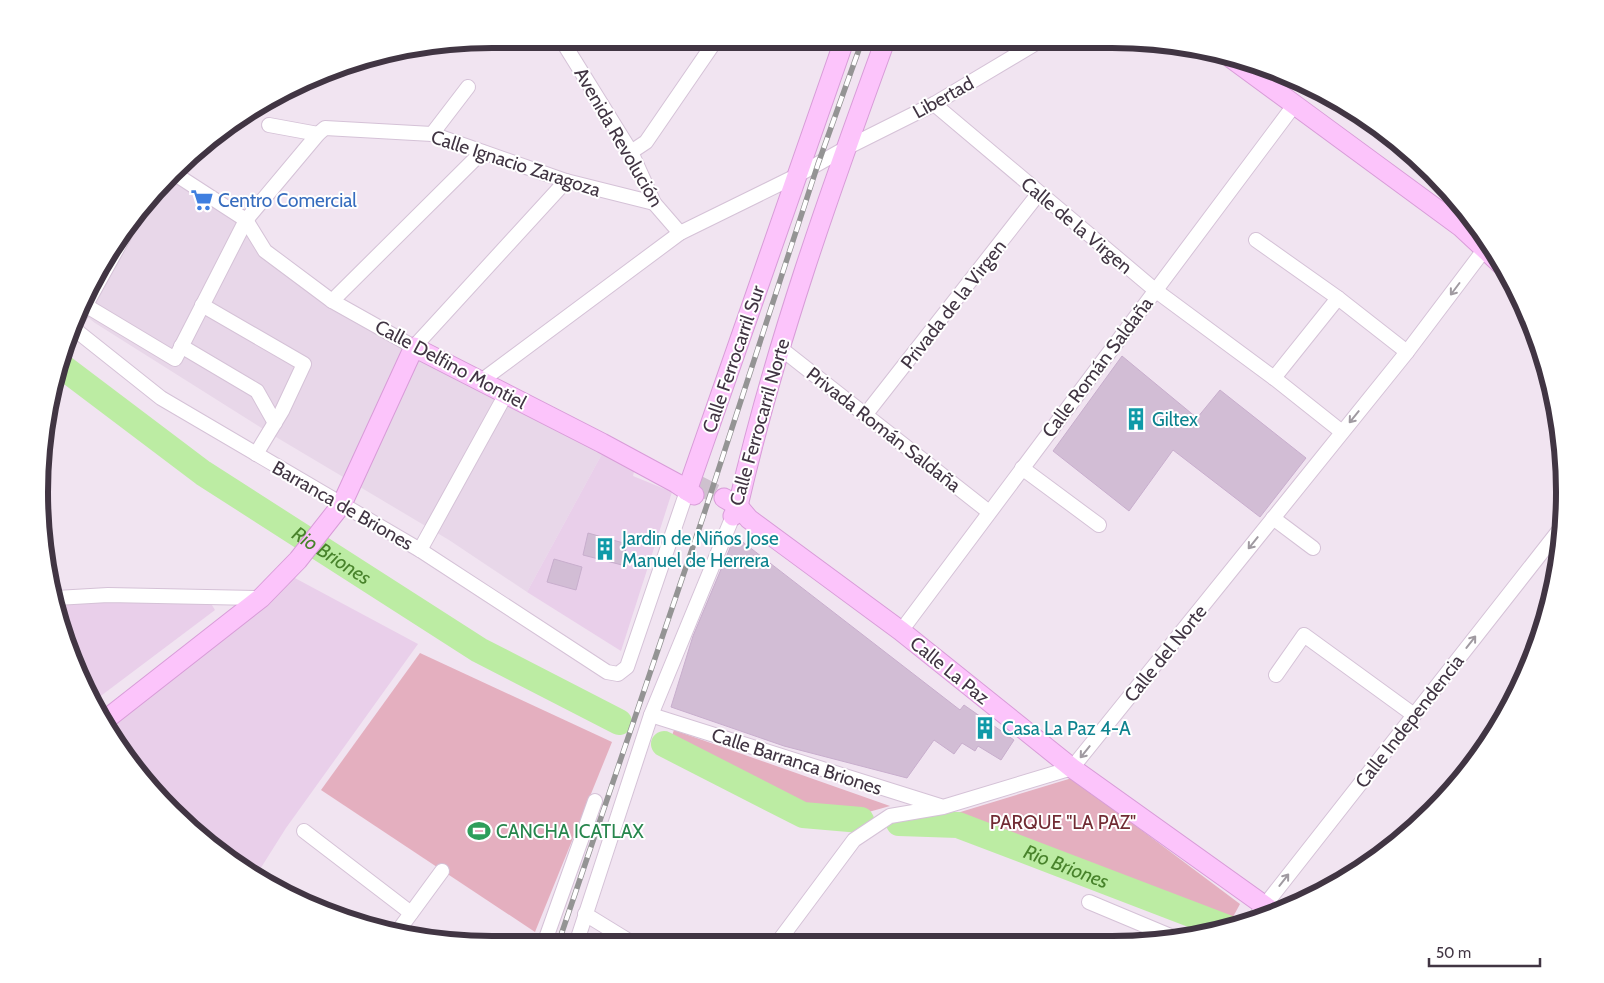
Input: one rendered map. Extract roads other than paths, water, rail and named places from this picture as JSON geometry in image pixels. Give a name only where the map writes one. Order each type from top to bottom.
[{"type":"main road","name":"Calle Ferrocarril Sur","points":[[689,488],[842,48]]},
{"type":"main road","name":"Calle Ferrocarril Norte","points":[[732,509],[779,347],[846,148],[882,48]]},
{"type":"main road","points":[[1245,68],[1461,227],[1484,250]]},
{"type":"main road","points":[[1461,227],[1462,218]]},
{"type":"main road","points":[[109,717],[262,598],[298,560],[342,504],[414,347]]},
{"type":"main road","name":"Calle Delfino Montiel","points":[[414,347],[689,488]]},
{"type":"main road","name":"Calle La Paz","points":[[732,509],[901,630],[1072,768],[1261,910]]},
{"type":"street","name":"Avenida Revolución","points":[[567,48],[632,152],[654,204],[680,233]]},
{"type":"street","points":[[632,152],[646,142],[711,48]]},
{"type":"street","name":"Libertad","points":[[482,381],[680,233],[798,175],[846,148],[934,104],[1028,48]]},
{"type":"street","points":[[432,134],[468,87]]},
{"type":"street","name":"Calle de la Virgen","points":[[934,104],[1155,290],[1274,378],[1342,432]]},
{"type":"street","name":"Calle Román Saldaña","points":[[901,630],[1295,104]]},
{"type":"street","points":[[178,352],[246,220],[318,134],[269,125]]},
{"type":"street","name":"Calle Ignacio Zaragoza","points":[[318,134],[325,128],[432,134],[566,181],[654,204]]},
{"type":"street","points":[[332,301],[482,152]]},
{"type":"street","name":"Calle Delfino Montiel","points":[[179,177],[246,220],[265,250],[332,301],[414,347]]},
{"type":"street","points":[[414,347],[566,181]]},
{"type":"street","name":"Privada de la Virgen","points":[[866,414],[1039,193]]},
{"type":"street","points":[[1256,240],[1338,298],[1407,352]]},
{"type":"street","name":"Calle del Norte","points":[[1072,768],[1407,352],[1484,250]]},
{"type":"street","points":[[1274,378],[1338,298]]},
{"type":"street","points":[[202,305],[304,364],[275,423],[256,454]]},
{"type":"street","points":[[88,306],[257,391],[275,423]]},
{"type":"street","name":"Barranca de Briones","points":[[77,332],[161,398],[420,550],[606,672],[618,674]]},
{"type":"street","name":"Privada Román Saldaña","points":[[779,347],[989,512]]},
{"type":"street","points":[[420,550],[506,394]]},
{"type":"street","points":[[1022,468],[1099,524]]},
{"type":"street","name":"Calle Ferrocarril Sur","points":[[618,674],[627,667],[689,488]]},
{"type":"street","name":"Calle Ferrocarril Norte","points":[[579,936],[651,715],[732,509]]},
{"type":"street","points":[[1273,518],[1313,548]]},
{"type":"street","name":"Calle Independencia","points":[[1268,907],[1414,715],[1554,536]]},
{"type":"street","points":[[61,598],[108,595],[262,598]]},
{"type":"street","points":[[1276,675],[1304,635],[1414,715]]},
{"type":"street","name":"Calle Barranca Briones","points":[[651,715],[943,807]]},
{"type":"street","points":[[782,936],[854,840],[890,816],[943,807],[1072,768]]},
{"type":"street","points":[[547,936],[595,802]]},
{"type":"street","points":[[304,831],[411,913]]},
{"type":"street","points":[[402,926],[442,871]]},
{"type":"street","points":[[1088,902],[1162,933]]},
{"type":"street","points":[[586,914],[621,936]]},
{"type":"waterway","name":"Rio Briones","points":[[65,369],[203,473],[479,650],[619,722]]},
{"type":"waterway","name":"Rio Briones","points":[[664,744],[803,815],[861,820]]},
{"type":"waterway","name":"Rio Briones","points":[[899,823],[958,825],[1215,923]]},
{"type":"tunnel","points":[[698,485],[724,498]]},
{"type":"railway","points":[[561,936],[703,517],[818,164],[859,48]]},
{"type":"place","name":"Centro Comercial","points":[[202,200]]},
{"type":"place","name":"Giltex","points":[[1136,419]]},
{"type":"place","name":"Jardin de Niños Jose Manuel de Herrera","points":[[605,549]]},
{"type":"place","name":"Casa La Paz 4-A","points":[[985,728]]},
{"type":"place","name":"CANCHA ICATLAX","points":[[479,831]]},
{"type":"park label","name":"PARQUE \"LA PAZ\"","points":[[1063,822]]}]
